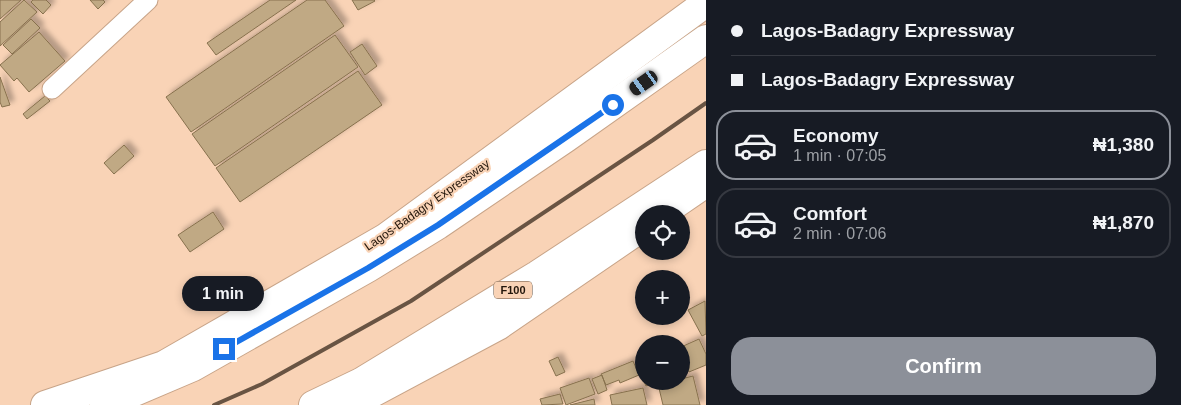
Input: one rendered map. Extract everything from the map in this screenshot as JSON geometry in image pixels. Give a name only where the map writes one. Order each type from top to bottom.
[{"type":"main road","name":"Lagos-Badagry Expressway","points":[[45,405],[164,365],[385,238],[706,3]]},
{"type":"main road","name":"Lagos-Badagry Expressway","points":[[104,405],[193,367],[376,263],[454,214],[706,40]]},
{"type":"main road","name":"F100","points":[[313,405],[362,382],[537,276],[706,164]]},
{"type":"main road","points":[[674,205],[706,183]]},
{"type":"main road","points":[[350,405],[498,326],[635,232]]},
{"type":"street","points":[[52,89],[148,0]]},
{"type":"building","points":[[0,0],[21,0],[0,19]]},
{"type":"building","points":[[24,0],[37,12],[0,46],[0,22]]},
{"type":"building","points":[[33,0],[46,0],[51,5],[43,14],[31,2]]},
{"type":"building","points":[[90,0],[103,0],[105,2],[98,9]]},
{"type":"building","points":[[270,0],[296,0],[216,55],[207,43]]},
{"type":"building","points":[[307,0],[325,0],[344,26],[191,132],[166,97]]},
{"type":"building","points":[[352,0],[374,0],[375,1],[358,10]]},
{"type":"building","points":[[31,19],[40,28],[12,54],[3,45]]},
{"type":"building","points":[[39,32],[65,61],[29,92],[17,78],[14,81],[0,65]]},
{"type":"building","points":[[335,35],[358,67],[215,166],[192,134]]},
{"type":"building","points":[[362,44],[377,66],[365,75],[350,52]]},
{"type":"building","points":[[358,71],[382,105],[240,202],[216,168]]},
{"type":"building","points":[[0,77],[10,105],[2,107],[0,102]]},
{"type":"building","points":[[45,96],[50,101],[27,119],[23,114]]},
{"type":"building","points":[[124,145],[134,156],[114,174],[104,163]]},
{"type":"building","points":[[213,212],[224,229],[190,252],[178,235]]},
{"type":"building","points":[[705,301],[706,334],[702,336],[690,314],[690,309]]},
{"type":"building","points":[[699,339],[706,354],[706,365],[690,372],[690,343]]},
{"type":"building","points":[[558,357],[565,372],[556,376],[549,361]]},
{"type":"building","points":[[633,361],[635,366],[635,377],[620,383],[619,380],[606,385],[601,374]]},
{"type":"building","points":[[602,375],[607,390],[598,394],[592,379]]},
{"type":"building","points":[[693,376],[700,405],[663,405],[659,390],[690,390],[690,377]]},
{"type":"building","points":[[589,378],[595,394],[566,405],[560,388]]},
{"type":"building","points":[[635,390],[643,390],[647,405],[612,405],[610,395]]},
{"type":"building","points":[[560,394],[563,404],[542,405],[540,399]]},
{"type":"building","points":[[594,399],[595,405],[570,405]]},
{"type":"railway","points":[[214,405],[262,384],[411,301],[706,103]]},
{"type":"route","points":[[224,349],[368,268],[438,225],[613,105]]}]
